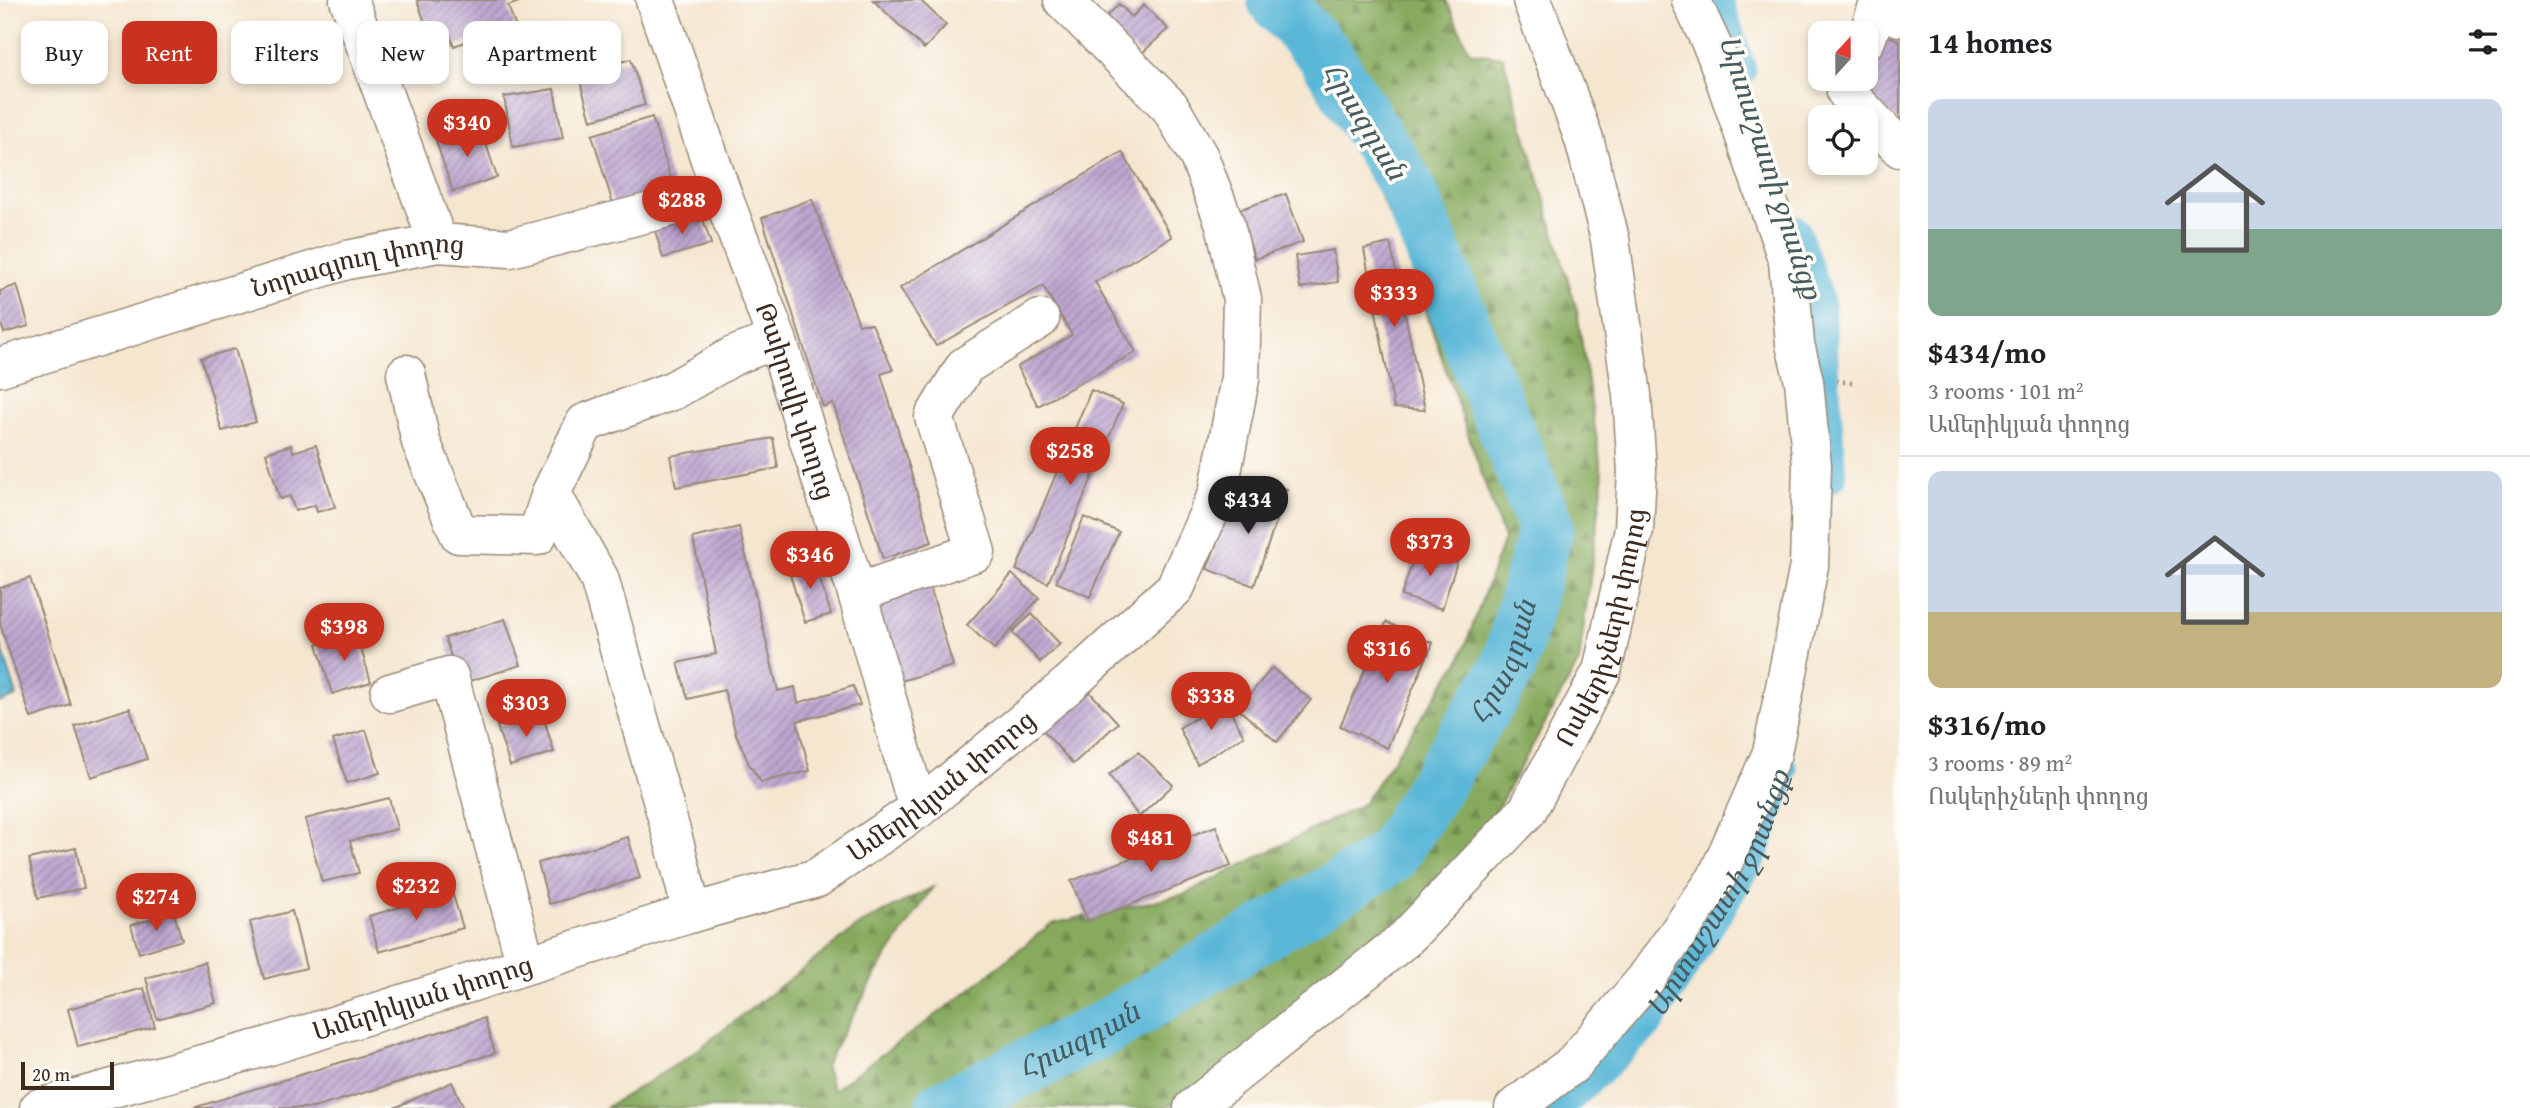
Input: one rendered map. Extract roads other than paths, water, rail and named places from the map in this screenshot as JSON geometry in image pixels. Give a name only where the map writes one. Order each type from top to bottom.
[{"type":"street","points":[[349,0],[438,243]]},
{"type":"street","name":"Թաիրովի փողոց","points":[[656,0],[722,194],[776,339],[857,593],[918,809]]},
{"type":"street","name":"Ամերիկյան փողոց","points":[[39,1108],[269,1046],[692,914],[817,878],[918,809],[1069,685],[1175,588],[1218,493],[1240,379],[1242,299],[1225,224],[1199,157],[1170,107],[1063,0]]},
{"type":"street","name":"Ոսկերիչների փողոց","points":[[1193,1108],[1405,939],[1527,811],[1602,671],[1634,529],[1637,471],[1632,395],[1610,239],[1584,139],[1532,0]]},
{"type":"street","points":[[1514,1108],[1572,1065],[1645,980],[1716,879],[1772,753],[1809,566],[1812,466],[1804,381],[1795,344],[1788,261],[1716,54],[1691,0]]},
{"type":"street","points":[[1873,21],[1877,9],[1900,18]]},
{"type":"street","points":[[1846,91],[1900,148]]},
{"type":"street","name":"Նորագյուղ փողոց","points":[[0,367],[347,260],[438,243],[510,248],[722,194]]},
{"type":"street","points":[[857,593],[976,552],[934,417],[965,366],[1040,319]]},
{"type":"street","points":[[406,374],[421,442],[459,534],[537,536],[551,494],[585,423],[674,390],[733,356],[776,339]]},
{"type":"street","points":[[551,494],[599,578],[692,914]]},
{"type":"street","points":[[390,694],[449,676],[526,965]]},
{"type":"water","points":[[0,642],[17,696],[0,702]]},
{"type":"waterway","name":"Հրազդան","points":[[943,1108],[1105,1028],[1390,857],[1509,667],[1546,527],[1407,187],[1325,55],[1275,0]]},
{"type":"waterway","name":"Արտաշատի ջրանցք","points":[[1716,0],[1740,70]]},
{"type":"waterway","name":"Արտաշատի ջրանցք","points":[[1794,231],[1818,301],[1830,477]]},
{"type":"waterway","name":"Արտաշատի ջրանցք","points":[[1557,1108],[1648,1022],[1752,854],[1781,770]]}]
